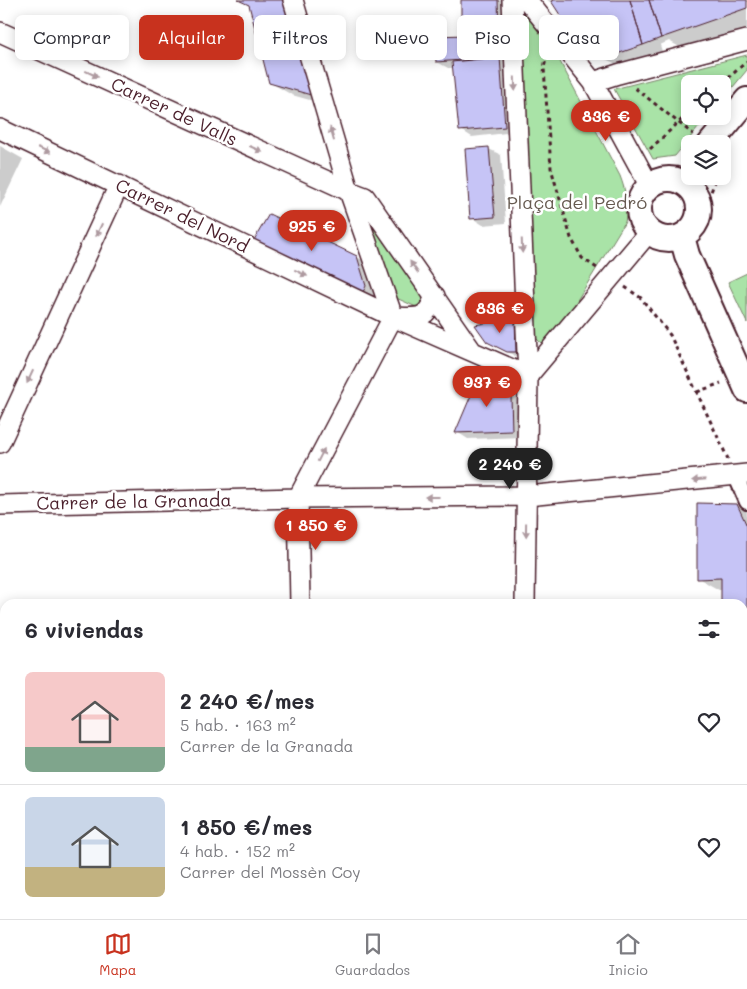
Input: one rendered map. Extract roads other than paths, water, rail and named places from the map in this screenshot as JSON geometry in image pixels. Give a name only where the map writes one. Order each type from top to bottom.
[{"type":"street","points":[[294,0],[349,191],[393,317],[298,498],[300,599]]},
{"type":"street","points":[[512,0],[528,376],[525,599]]},
{"type":"street","points":[[527,0],[594,82],[649,185]]},
{"type":"street","name":"Carrer de Valls","points":[[0,32],[365,198],[472,351]]},
{"type":"street","points":[[594,82],[747,40]]},
{"type":"street","points":[[710,135],[747,100]]},
{"type":"street","name":"Carrer del Nord","points":[[0,129],[393,317],[528,376]]},
{"type":"street","points":[[681,175],[658,180],[649,185],[640,198],[638,214],[642,224],[656,237],[673,239],[684,246],[747,390]]},
{"type":"street","points":[[0,443],[119,185]]},
{"type":"street","points":[[684,246],[696,222],[699,207],[695,193],[688,185]]},
{"type":"street","points":[[528,376],[649,232]]},
{"type":"street","points":[[393,317],[417,318],[429,310],[435,296]]},
{"type":"street","points":[[742,476],[747,502]]},
{"type":"street","name":"Carrer de la Granada","points":[[0,506],[298,498],[527,496],[742,476]]},
{"type":"park label","name":"Plaça del Pedró","points":[[577,203]]}]
